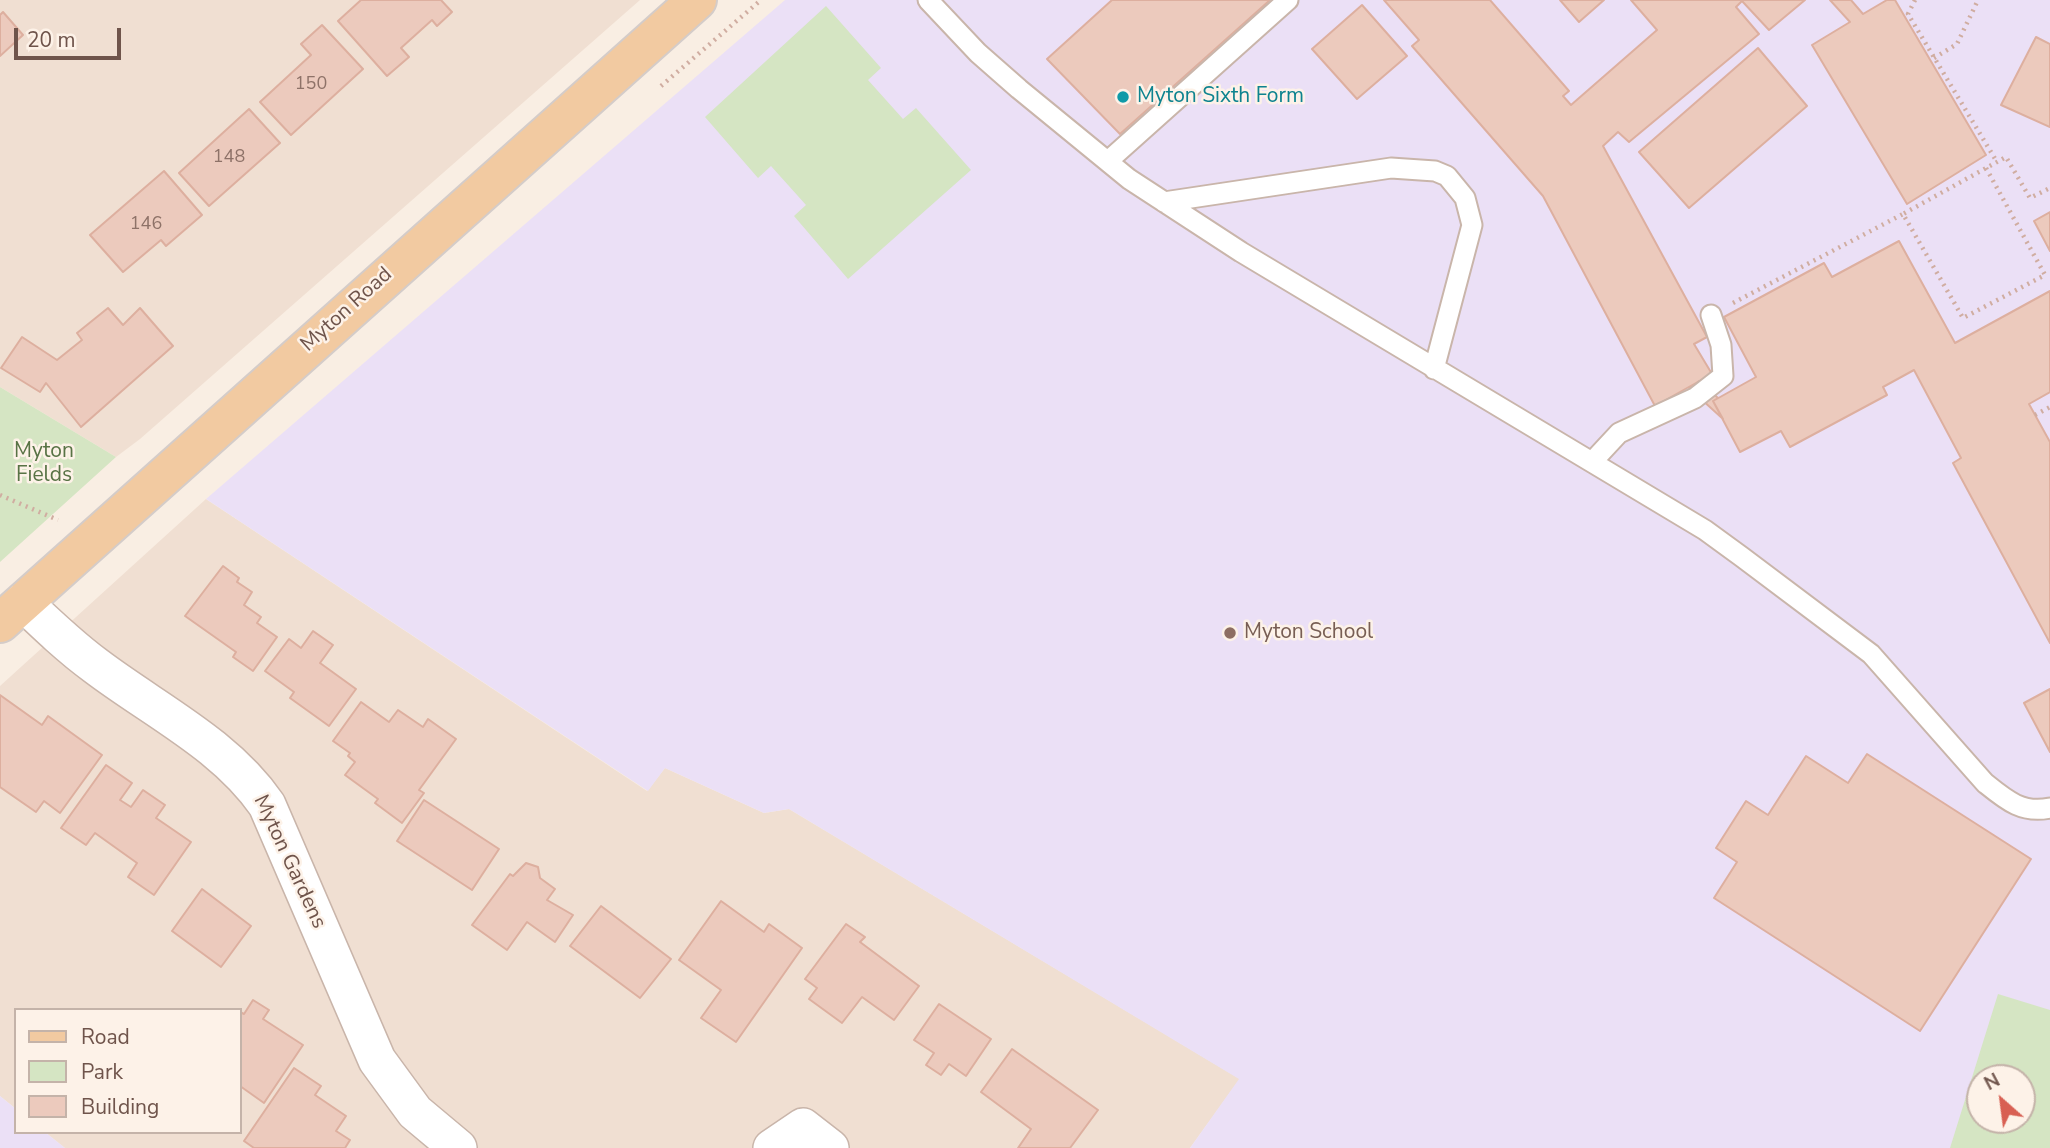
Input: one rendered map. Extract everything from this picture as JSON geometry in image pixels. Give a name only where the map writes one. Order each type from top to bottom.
[{"type":"main road","name":"Myton Road","points":[[11,612],[697,0]]},
{"type":"street","name":"Myton Gardens","points":[[11,612],[94,665],[224,756],[251,782],[267,805],[377,1060],[415,1112],[458,1148]]},
{"type":"street","points":[[772,1148],[803,1127],[830,1148]]},
{"type":"lane","points":[[928,0],[978,53],[1108,162],[1164,202],[1434,369],[1705,530],[1871,654],[1986,783],[2005,799],[2025,810],[2050,808]]},
{"type":"lane","points":[[1108,162],[1288,0]]},
{"type":"lane","points":[[1164,202],[1248,187],[1391,168],[1436,171],[1447,177],[1465,198],[1472,225],[1434,369]]},
{"type":"lane","points":[[1592,462],[1619,433],[1695,398],[1723,376],[1721,345],[1711,315]]},
{"type":"path","points":[[1916,0],[1908,14],[1997,162]]},
{"type":"path","points":[[1934,58],[1957,44],[1978,0]]},
{"type":"path","points":[[1711,315],[2007,157],[2030,198],[2050,188]]},
{"type":"path","points":[[1903,214],[1963,318],[2045,275],[1986,168]]},
{"type":"path","points":[[2035,415],[2050,407]]},
{"type":"path","points":[[0,495],[42,516],[68,521]]},
{"type":"shaded area","points":[[0,0],[640,0],[140,439],[116,457],[0,387]]},
{"type":"shaded area","name":"Myton School","points":[[785,0],[2050,0],[2050,1148],[1190,1148],[1239,1079],[789,809],[764,813],[665,768],[648,791],[206,499]]},
{"type":"shaded area","points":[[206,499],[647,791],[665,768],[764,813],[789,809],[1240,1079],[1190,1148],[65,1148],[48,1134],[242,1134],[242,1008],[14,1008],[14,1107],[0,1096],[0,686]]},
{"type":"shaded area","points":[[0,1096],[14,1107],[14,1134],[48,1134],[65,1148],[0,1148]]},
{"type":"green space","points":[[826,6],[881,68],[868,80],[903,119],[916,108],[971,170],[848,279],[794,216],[806,205],[771,166],[758,178],[705,117]]},
{"type":"green space","name":"Myton Fields","points":[[0,387],[116,457],[0,562]]},
{"type":"green space","points":[[1998,994],[2050,1010],[2050,1148],[1950,1148],[1966,1097],[1966,1134],[2036,1134],[2036,1064],[1976,1064]]},
{"type":"building","points":[[361,0],[441,0],[452,12],[437,26],[432,20],[401,48],[409,57],[387,76],[338,21]]},
{"type":"building","name":"Myton Sixth Form","points":[[1112,0],[1270,0],[1120,134],[1047,59]]},
{"type":"building","points":[[1384,0],[1490,0],[1569,91],[1563,96],[1571,105],[1657,30],[1631,0],[1805,0],[1769,30],[1742,1],[1736,7],[1759,34],[1629,142],[1618,132],[1603,146],[1707,337],[1694,344],[1712,374],[1655,406],[1543,196],[1412,46],[1419,40]]},
{"type":"building","points":[[1560,0],[1604,0],[1579,22]]},
{"type":"building","points":[[1830,0],[1851,0],[1863,14],[1887,0],[1895,0],[1986,155],[1907,204],[1812,45],[1850,22]]},
{"type":"building","points":[[1362,5],[1407,56],[1357,99],[1312,49]]},
{"type":"building","points":[[3,12],[23,35],[0,56],[0,15]]},
{"type":"building","points":[[322,25],[363,69],[291,135],[260,102],[311,55],[301,44]]},
{"type":"building","points":[[2036,37],[2050,44],[2050,127],[2001,105]]},
{"type":"building","points":[[1758,48],[1807,106],[1689,208],[1639,152]]},
{"type":"building","points":[[249,109],[280,143],[209,206],[179,173]]},
{"type":"building","points":[[164,171],[202,215],[166,246],[161,240],[123,272],[90,235]]},
{"type":"building","points":[[2050,212],[2050,251],[2034,221]]},
{"type":"building","points":[[1899,241],[1955,343],[2050,291],[2050,392],[2029,404],[2050,442],[2050,643],[1953,463],[1961,458],[1914,370],[1883,387],[1887,395],[1790,447],[1781,431],[1740,452],[1713,401],[1756,377],[1724,317],[1824,263],[1832,277]]},
{"type":"building","points":[[108,308],[123,325],[140,308],[173,346],[81,427],[46,383],[40,392],[1,368],[22,337],[57,360],[82,340],[77,333]]},
{"type":"building","points":[[1699,381],[1718,398],[1713,401],[1723,419],[1689,388]]},
{"type":"building","points":[[223,566],[239,578],[237,582],[252,592],[244,605],[261,617],[257,623],[277,637],[253,671],[233,657],[236,652],[185,616]]},
{"type":"building","points":[[313,631],[333,645],[320,663],[356,689],[329,726],[290,698],[294,692],[265,671],[289,639],[301,648]]},
{"type":"building","points":[[2050,689],[2050,752],[2024,703]]},
{"type":"building","points":[[0,695],[42,725],[48,716],[102,755],[60,813],[44,801],[36,812],[0,787]]},
{"type":"building","points":[[361,702],[389,722],[398,710],[423,727],[428,719],[456,739],[419,790],[424,793],[402,823],[375,803],[378,799],[345,775],[355,762],[348,756],[350,753],[333,741]]},
{"type":"building","points":[[1867,754],[2031,859],[1920,1031],[1714,898],[1737,862],[1716,848],[1746,801],[1768,815],[1806,756],[1848,783]]},
{"type":"building","points":[[106,765],[132,783],[120,800],[131,807],[143,790],[165,805],[156,818],[191,842],[154,895],[128,877],[137,863],[95,833],[86,845],[61,828]]},
{"type":"building","points":[[424,800],[499,849],[472,890],[397,841]]},
{"type":"building","points":[[526,863],[538,867],[540,878],[555,889],[547,900],[573,915],[555,942],[527,922],[507,950],[472,925],[510,874],[513,876]]},
{"type":"building","points":[[202,889],[251,926],[221,967],[172,931]]},
{"type":"building","points":[[721,901],[764,932],[769,924],[802,948],[736,1042],[701,1018],[721,990],[679,960]]},
{"type":"building","points":[[601,906],[671,959],[640,998],[570,946]]},
{"type":"building","points":[[846,924],[865,937],[860,942],[919,986],[894,1020],[862,997],[842,1023],[809,999],[817,988],[805,979]]},
{"type":"building","points":[[253,1000],[269,1010],[263,1019],[303,1045],[264,1103],[242,1087],[242,1013],[244,1014]]},
{"type":"building","points":[[939,1004],[991,1039],[966,1076],[949,1064],[941,1075],[926,1065],[934,1053],[914,1040]]},
{"type":"building","points":[[1012,1049],[1098,1110],[1070,1148],[1018,1148],[1031,1129],[981,1092]]},
{"type":"building","points":[[294,1068],[321,1086],[315,1095],[346,1116],[336,1131],[350,1140],[345,1148],[254,1148],[244,1141]]},
{"type":"place","name":"Myton Sixth Form","points":[[1123,97]]},
{"type":"place","name":"Myton School","points":[[1230,633]]}]
